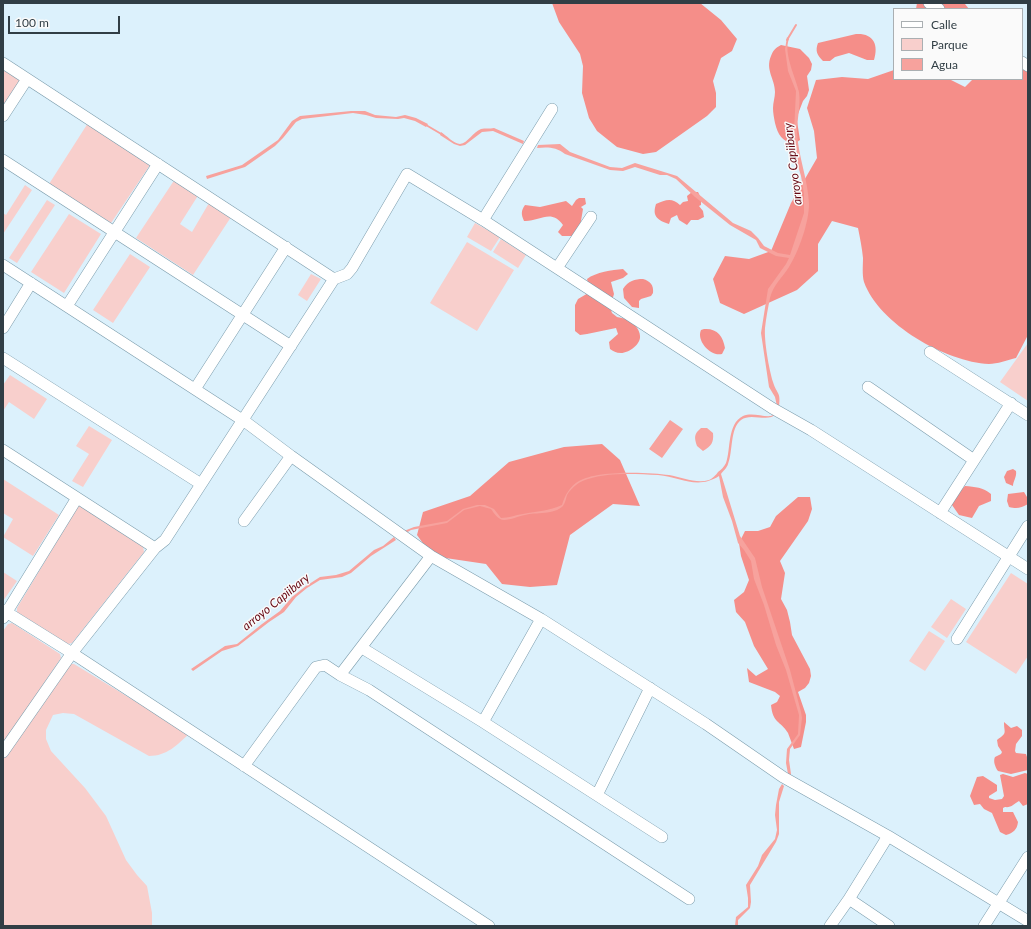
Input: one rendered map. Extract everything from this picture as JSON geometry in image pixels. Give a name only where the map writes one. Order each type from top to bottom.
[{"type":"street","points":[[3,63],[334,279]]},
{"type":"street","points":[[3,116],[27,79]]},
{"type":"street","points":[[483,220],[552,109]]},
{"type":"street","points":[[3,160],[291,346]]},
{"type":"street","points":[[67,306],[158,164]]},
{"type":"street","points":[[3,752],[72,653],[155,548],[165,540],[334,279],[347,274],[352,268],[407,174],[483,220],[772,408],[811,430],[1028,569]]},
{"type":"street","points":[[557,268],[591,216]]},
{"type":"street","points":[[195,389],[286,247]]},
{"type":"street","points":[[3,265],[243,420],[430,556],[541,619],[706,724],[783,777],[888,836],[1028,921]]},
{"type":"street","points":[[3,328],[31,283]]},
{"type":"street","points":[[930,352],[1028,414]]},
{"type":"street","points":[[3,358],[201,484]]},
{"type":"street","points":[[868,387],[974,460]]},
{"type":"street","points":[[940,513],[1011,403]]},
{"type":"street","points":[[3,450],[155,548]]},
{"type":"street","points":[[244,521],[291,456]]},
{"type":"street","points":[[77,498],[4,614],[72,653],[489,926]]},
{"type":"street","points":[[957,639],[1028,526]]},
{"type":"street","points":[[340,675],[362,648],[430,556]]},
{"type":"street","points":[[483,722],[541,619]]},
{"type":"street","points":[[362,648],[483,722],[662,837]]},
{"type":"street","points":[[244,766],[316,667],[325,665],[340,675],[369,690],[689,899]]},
{"type":"street","points":[[597,796],[650,688]]},
{"type":"street","points":[[830,926],[888,836]]},
{"type":"street","points":[[984,926],[1028,857]]},
{"type":"street","points":[[848,899],[889,926]]},
{"type":"green space","points":[[3,67],[20,79],[3,107]]},
{"type":"green space","points":[[88,123],[150,165],[111,223],[49,184]]},
{"type":"green space","points":[[175,179],[199,194],[180,224],[192,232],[209,203],[231,217],[193,275],[136,238]]},
{"type":"green space","points":[[25,185],[32,190],[3,234],[3,213],[6,215]]},
{"type":"green space","points":[[47,200],[55,205],[17,263],[9,258]]},
{"type":"green space","points":[[69,214],[101,234],[64,293],[31,272]]},
{"type":"green space","points":[[475,223],[500,237],[491,251],[467,237]]},
{"type":"green space","points":[[501,239],[526,255],[518,268],[493,252]]},
{"type":"green space","points":[[467,242],[514,270],[477,331],[430,303]]},
{"type":"green space","points":[[130,254],[150,267],[113,323],[93,310]]},
{"type":"green space","points":[[311,274],[321,279],[307,301],[298,295]]},
{"type":"green space","points":[[1028,343],[1028,401],[1000,382]]},
{"type":"green space","points":[[10,375],[47,399],[34,419],[9,402],[3,411],[3,385]]},
{"type":"green space","points":[[89,426],[112,440],[83,487],[72,481],[89,454],[76,446]]},
{"type":"green space","points":[[3,479],[59,515],[33,556],[3,537],[13,519],[3,513]]},
{"type":"green space","points":[[78,506],[82,506],[143,546],[144,552],[72,643],[68,644],[17,612],[17,608]]},
{"type":"green space","points":[[3,572],[17,581],[3,601]]},
{"type":"green space","points":[[1011,573],[1028,584],[1028,656],[1016,674],[966,642]]},
{"type":"green space","points":[[951,599],[966,609],[947,638],[931,627]]},
{"type":"green space","points":[[12,623],[60,654],[61,658],[3,744],[3,631],[8,624]]},
{"type":"green space","points":[[929,631],[945,641],[925,671],[909,661]]},
{"type":"green space","points":[[69,664],[74,664],[189,734],[176,746],[166,752],[155,756],[149,756],[74,714],[63,713],[53,715],[46,730],[46,739],[51,751],[85,788],[106,816],[126,860],[147,886],[152,913],[152,926],[3,926],[3,757]]},
{"type":"shaded area","points":[[552,3],[700,3],[721,20],[737,39],[732,51],[721,58],[713,81],[716,93],[716,107],[707,116],[656,152],[643,154],[617,147],[597,131],[589,118],[582,93],[583,66],[580,54],[559,22]]},
{"type":"shaded area","points":[[917,3],[962,3],[968,8],[916,8]]},
{"type":"shaded area","points":[[856,34],[867,35],[873,41],[876,49],[874,60],[867,60],[849,53],[835,57],[830,61],[823,61],[818,55],[818,43]]},
{"type":"shaded area","points":[[781,45],[800,49],[809,58],[812,64],[811,70],[807,76],[809,90],[798,114],[797,121],[800,140],[794,144],[786,141],[779,134],[773,114],[775,87],[769,61],[773,51]]},
{"type":"shaded area","points":[[1023,61],[1028,65],[1028,335],[1016,358],[992,364],[972,362],[935,348],[916,338],[899,326],[872,298],[864,282],[862,247],[858,228],[832,221],[818,244],[818,271],[797,290],[744,314],[720,303],[713,279],[725,256],[749,259],[771,251],[791,203],[817,158],[814,131],[807,108],[816,80],[842,77],[868,79],[893,70],[893,80],[951,80],[965,87],[972,80],[1023,80]]},
{"type":"shaded area","points":[[692,192],[698,192],[701,198],[701,205],[699,206],[703,211],[704,217],[698,220],[691,220],[687,225],[679,220],[677,215],[671,218],[669,224],[656,217],[656,204],[665,200],[671,200],[680,205],[683,202],[688,201],[687,196]]},
{"type":"shaded area","points":[[579,198],[585,198],[586,204],[581,207],[583,209],[580,227],[574,236],[562,236],[558,232],[563,225],[554,217],[545,217],[529,221],[524,221],[523,219],[522,213],[525,205],[540,207],[566,201],[572,206]]},
{"type":"shaded area","points":[[623,269],[628,274],[623,278],[611,282],[614,294],[610,307],[612,313],[617,317],[631,320],[638,329],[640,339],[634,348],[621,353],[610,349],[609,342],[618,334],[616,328],[580,335],[575,331],[575,305],[578,299],[590,292],[587,279],[599,273]]},
{"type":"shaded area","points":[[643,279],[651,284],[653,293],[651,296],[639,301],[639,308],[632,307],[624,298],[623,289],[632,281]]},
{"type":"shaded area","points":[[701,330],[716,331],[721,336],[725,348],[722,354],[709,351],[703,343],[700,334]]},
{"type":"shaded area","points":[[602,444],[620,460],[640,506],[613,504],[570,535],[557,585],[530,587],[502,584],[486,564],[432,556],[417,535],[423,512],[470,496],[509,462],[564,447]]},
{"type":"shaded area","points":[[1013,469],[1016,473],[1013,486],[1006,483],[1004,477],[1007,471]]},
{"type":"shaded area","points":[[965,486],[976,487],[991,494],[991,501],[979,506],[972,518],[959,515],[952,505],[951,499]]},
{"type":"shaded area","points":[[1024,492],[1027,497],[1028,504],[1019,508],[1009,507],[1007,501],[1008,494]]},
{"type":"shaded area","points":[[798,497],[810,497],[812,509],[808,521],[780,561],[785,573],[781,599],[787,610],[792,635],[810,669],[811,676],[809,683],[805,688],[798,692],[806,715],[806,722],[801,747],[794,749],[788,733],[773,716],[771,705],[777,702],[780,696],[775,692],[749,682],[747,668],[756,676],[768,669],[754,646],[745,622],[736,612],[734,600],[744,592],[749,580],[741,556],[739,543],[745,531],[758,531],[770,527],[776,516]]},
{"type":"shaded area","points":[[1004,722],[1011,728],[1017,726],[1022,730],[1022,736],[1016,744],[1015,751],[1016,753],[1026,754],[1028,760],[1028,770],[1011,774],[998,771],[996,768],[994,759],[1002,752],[998,746],[997,740],[1003,736],[1005,732]]},
{"type":"shaded area","points":[[1025,773],[1028,774],[1028,804],[1023,806],[1019,801],[1011,806],[1003,808],[1003,812],[1013,812],[1018,822],[1014,831],[1006,835],[1000,832],[992,813],[984,809],[980,804],[974,805],[970,796],[977,777],[983,776],[997,785],[997,791],[989,796],[989,798],[995,800],[1002,799],[1004,796],[1000,775],[1003,774],[1013,777]]},
{"type":"water","points":[[787,37],[789,39],[789,58],[799,92],[800,102],[797,132],[799,150],[807,186],[809,211],[800,245],[789,267],[773,289],[766,320],[765,340],[767,355],[774,386],[779,395],[779,407],[777,406],[775,397],[769,387],[761,333],[768,289],[789,258],[776,256],[760,248],[756,240],[730,225],[695,197],[676,179],[667,175],[660,175],[635,167],[623,171],[610,170],[555,149],[537,148],[538,145],[560,144],[570,152],[610,167],[622,168],[635,163],[677,176],[733,223],[751,231],[764,246],[778,253],[790,255],[804,213],[804,194],[796,159],[794,132],[796,91],[788,71],[785,49]]},
{"type":"water","points":[[365,111],[375,115],[396,117],[405,115],[416,118],[428,124],[426,127],[415,121],[404,118],[376,118],[353,113],[302,119],[296,122],[275,146],[245,167],[207,179],[206,176],[242,165],[278,140],[292,121],[300,116]]},
{"type":"water","points":[[494,128],[524,141],[523,144],[493,131],[482,132],[465,145],[460,146],[440,135],[441,132],[453,141],[460,144],[466,142],[475,132],[481,129]]},
{"type":"water","points":[[776,414],[769,418],[745,418],[737,424],[733,434],[730,459],[726,468],[721,474],[740,536],[755,558],[762,587],[790,670],[801,712],[802,718],[800,735],[790,749],[790,776],[788,774],[786,763],[787,749],[798,734],[799,715],[786,670],[754,579],[751,561],[738,543],[723,497],[719,476],[711,480],[703,482],[689,482],[658,475],[605,475],[582,481],[576,485],[567,495],[563,506],[555,511],[529,514],[502,520],[498,518],[491,509],[480,506],[464,510],[447,523],[411,530],[406,533],[404,531],[414,527],[447,521],[463,509],[477,505],[485,505],[494,509],[501,518],[552,509],[562,505],[568,491],[573,485],[587,477],[598,475],[610,473],[649,473],[669,475],[694,481],[709,480],[714,477],[726,463],[730,437],[734,425],[738,420],[746,415],[771,416]]},
{"type":"water","points":[[670,420],[683,429],[662,458],[649,449]]},
{"type":"water","points":[[701,428],[707,428],[713,433],[711,444],[703,451],[697,446],[695,438],[697,432]]},
{"type":"water","points":[[394,537],[396,540],[371,556],[351,573],[342,577],[320,580],[296,597],[284,612],[238,646],[222,651],[193,671],[191,669],[225,646],[237,644],[280,611],[292,597],[306,586],[320,577],[336,575],[349,571],[374,550],[383,546]]},
{"type":"water","points":[[782,784],[784,786],[779,802],[779,834],[776,842],[750,885],[750,908],[738,920],[738,926],[735,926],[736,917],[748,907],[746,885],[758,866],[762,855],[775,839],[777,830],[775,815],[776,805],[779,789]]},
{"type":"waterway","name":"arroyo Capiibary","points":[[787,40],[796,25]]},
{"type":"waterway","points":[[426,125],[443,135]]}]
